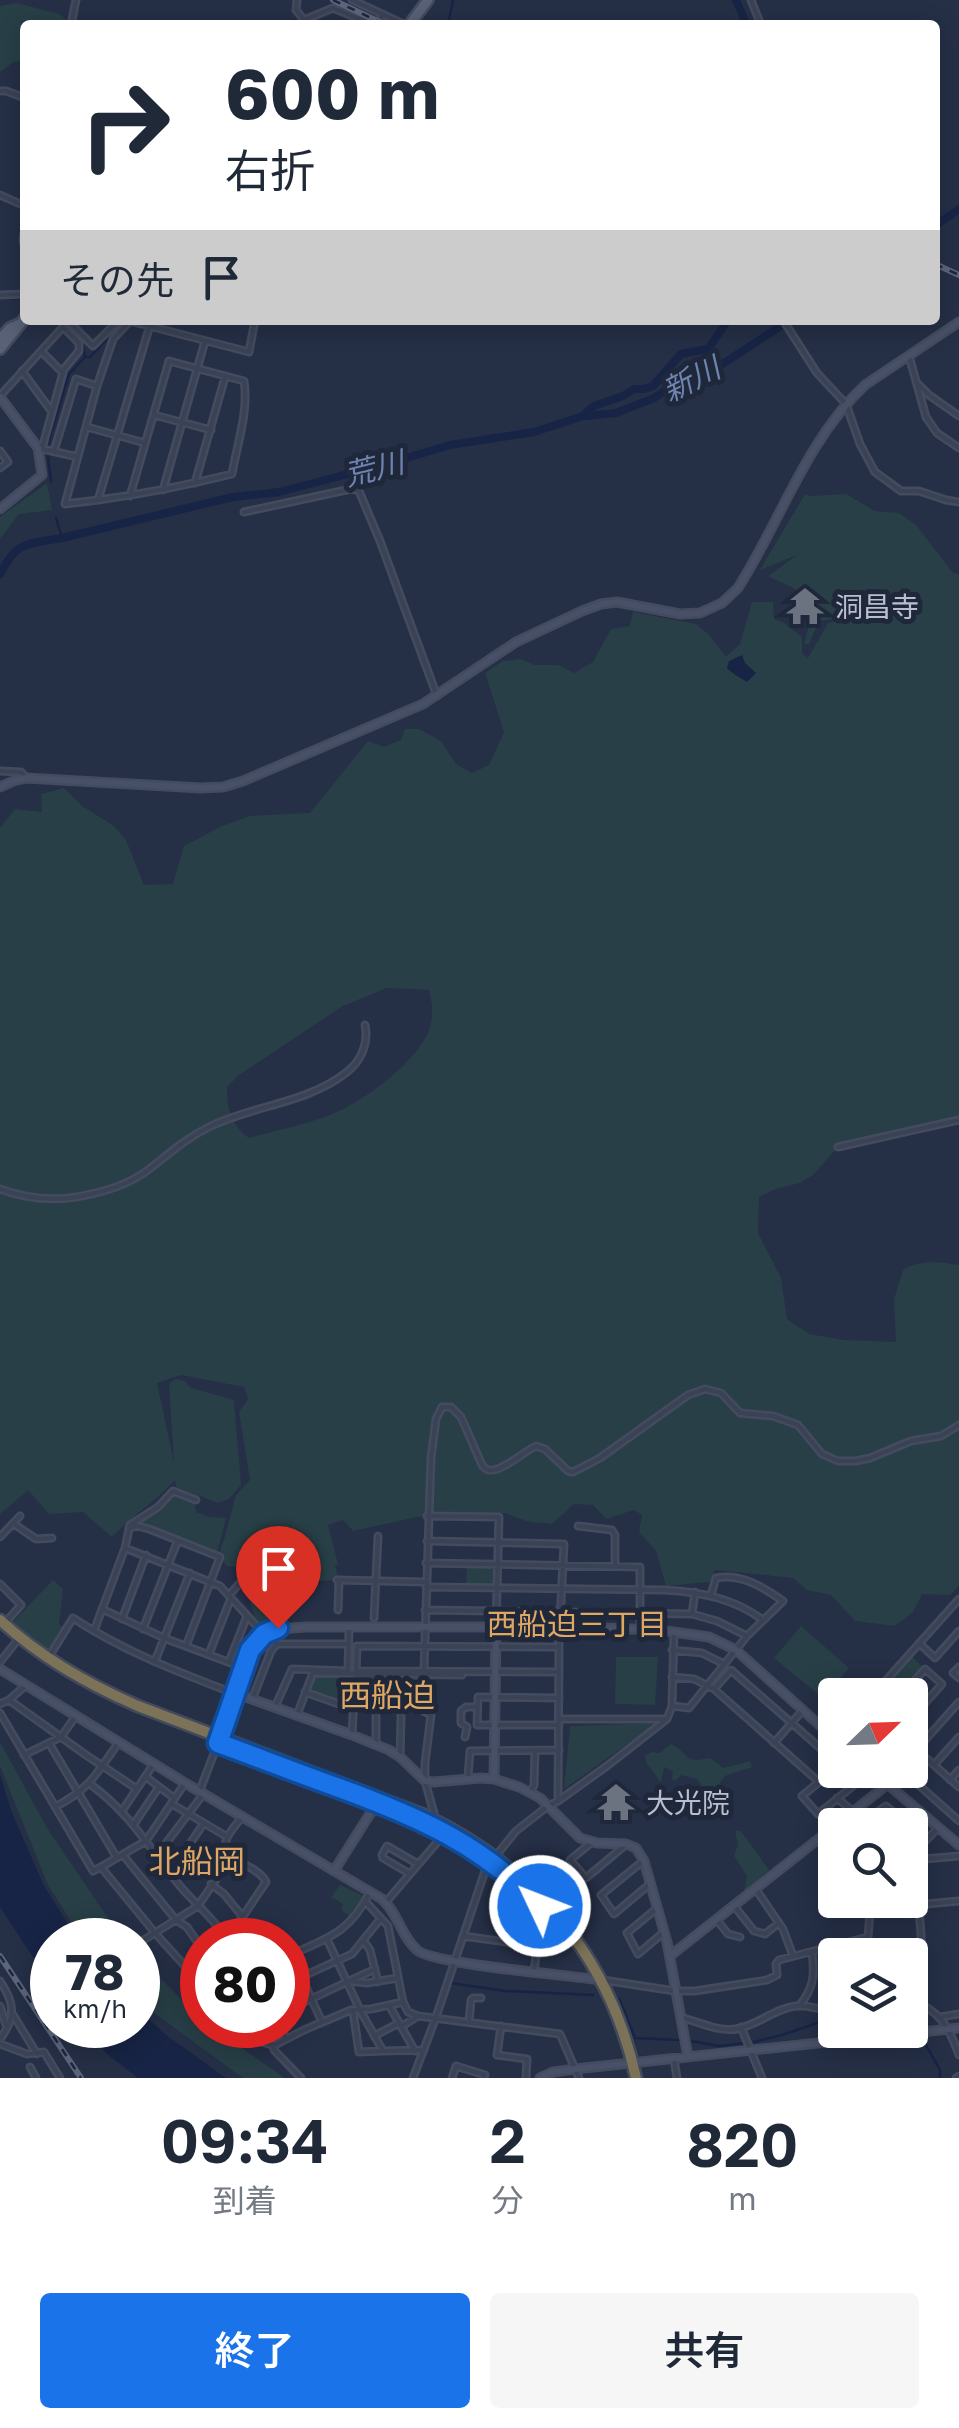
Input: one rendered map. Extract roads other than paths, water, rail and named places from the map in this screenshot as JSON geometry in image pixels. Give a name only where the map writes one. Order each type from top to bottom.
[{"type":"highway","points":[[1,1625],[16,1642],[98,1694],[436,1820],[493,1858],[540,1906],[597,1980],[633,2078]]},
{"type":"highway","points":[[1,1625],[48,1659],[102,1690],[371,1804],[386,1804],[493,1858]]},
{"type":"main road","points":[[412,20],[428,0]]},
{"type":"main road","points":[[0,339],[20,322]]},
{"type":"main road","points":[[0,349],[20,324]]},
{"type":"street","points":[[296,0],[296,10],[304,20],[333,8],[363,20]]},
{"type":"street","points":[[352,0],[396,20]]},
{"type":"street","points":[[378,20],[382,14]]},
{"type":"street","points":[[0,787],[26,778],[222,787],[330,746],[437,696],[531,633],[601,604],[630,604],[692,614],[722,603],[748,572],[825,430],[846,404],[865,385],[959,322]]},
{"type":"street","points":[[72,325],[94,346],[120,325]]},
{"type":"street","points":[[123,325],[98,386],[65,504],[130,496],[232,474],[245,390],[244,382],[169,361],[130,496]]},
{"type":"street","points":[[98,500],[150,325],[248,352],[255,325]]},
{"type":"street","points":[[786,325],[817,373],[846,404],[867,459],[880,477],[902,491],[919,490],[959,502]]},
{"type":"street","points":[[0,508],[41,477],[40,448],[62,373],[78,355],[80,346],[63,327],[0,397],[40,448],[78,457]]},
{"type":"street","points":[[162,490],[205,340]]},
{"type":"street","points":[[41,351],[62,373]]},
{"type":"street","points":[[909,356],[926,417],[936,433],[959,448]]},
{"type":"street","points":[[22,371],[52,412]]},
{"type":"street","points":[[195,484],[226,376]]},
{"type":"street","points":[[54,451],[76,379],[98,386]]},
{"type":"street","points":[[915,379],[959,416]]},
{"type":"street","points":[[154,414],[210,430]]},
{"type":"street","points":[[87,427],[146,444]]},
{"type":"street","points":[[0,451],[8,462],[0,468]]},
{"type":"street","points":[[244,512],[350,489],[360,492],[437,696]]},
{"type":"street","points":[[0,770],[21,772],[26,778]]},
{"type":"street","points":[[0,1190],[22,1197],[64,1199],[93,1194],[135,1178],[178,1144],[208,1128],[328,1086],[353,1066],[362,1052],[367,1041],[366,1025]]},
{"type":"street","points":[[838,1147],[959,1120]]},
{"type":"street","points":[[424,1672],[433,1434],[442,1407],[455,1410],[461,1417],[482,1465],[488,1470],[536,1446],[573,1472],[600,1458],[688,1394],[700,1390],[718,1391],[740,1413],[773,1416],[798,1425],[822,1454],[838,1461],[870,1458],[917,1439],[941,1436],[959,1425]]},
{"type":"street","points":[[94,1632],[129,1528],[174,1491],[196,1500]]},
{"type":"street","points":[[0,1536],[20,1516]]},
{"type":"street","points":[[428,1516],[499,1517],[494,1779]]},
{"type":"street","points":[[14,1524],[36,1539],[52,1538]]},
{"type":"street","points":[[129,1528],[138,1526],[220,1557],[186,1646]]},
{"type":"street","points":[[578,1526],[612,1530],[615,1566]]},
{"type":"street","points":[[374,1618],[378,1536]]},
{"type":"street","points":[[143,1629],[178,1540]]},
{"type":"street","points":[[427,1541],[564,1544],[558,1801]]},
{"type":"street","points":[[125,1548],[210,1581],[230,1596],[264,1634]]},
{"type":"street","points":[[122,1619],[146,1555]]},
{"type":"street","points":[[426,1564],[640,1567],[640,1629]]},
{"type":"street","points":[[154,1662],[190,1574]]},
{"type":"street","points":[[672,1706],[689,1708],[747,1636],[783,1601],[762,1587],[725,1576],[716,1578],[711,1595]]},
{"type":"street","points":[[338,1610],[338,1580],[695,1592],[740,1606],[763,1620]]},
{"type":"street","points":[[209,1654],[230,1596],[240,1583]]},
{"type":"street","points":[[0,1584],[22,1605],[1,1625]]},
{"type":"street","points":[[692,1614],[695,1592]]},
{"type":"street","points":[[888,1678],[957,1607],[959,1599]]},
{"type":"street","points":[[102,1609],[244,1668]]},
{"type":"street","points":[[425,1610],[692,1614],[747,1636]]},
{"type":"street","points":[[229,1662],[248,1616]]},
{"type":"street","points":[[48,1659],[73,1618],[154,1662],[376,1744],[400,1756],[425,1781],[494,1779],[530,1793],[576,1836],[636,1848],[651,1883],[670,1956],[688,2057]]},
{"type":"street","points":[[315,1671],[348,1671],[349,1627]]},
{"type":"street","points":[[164,1846],[202,1792],[253,1646],[264,1634],[285,1628],[560,1627],[640,1629],[709,1638],[736,1650],[818,1724]]},
{"type":"street","points":[[920,1643],[935,1658],[959,1630]]},
{"type":"street","points":[[413,2078],[486,1868],[511,1836],[668,1718],[672,1706],[674,1632]]},
{"type":"street","points":[[16,1642],[0,1665],[26,1686],[386,1902],[419,1952],[431,1957],[695,1991],[767,1980],[776,1976],[777,1961],[869,1936],[870,1918]]},
{"type":"street","points":[[252,1698],[277,1644],[349,1644]]},
{"type":"street","points":[[559,1672],[356,1671],[356,1646],[560,1647]]},
{"type":"street","points":[[672,1650],[702,1654],[724,1664]]},
{"type":"street","points":[[959,1666],[953,1673],[959,1678]]},
{"type":"street","points":[[276,1706],[292,1668],[462,1675]]},
{"type":"street","points":[[917,1678],[925,1669],[942,1684],[928,1700]]},
{"type":"street","points":[[714,1689],[731,1670],[818,1747]]},
{"type":"street","points":[[297,1714],[315,1671]]},
{"type":"street","points":[[672,1677],[694,1679],[714,1689],[818,1782],[802,1796],[818,1814],[850,1788]]},
{"type":"street","points":[[352,1735],[355,1678],[376,1678],[376,1744]]},
{"type":"street","points":[[400,1756],[402,1680],[424,1681],[425,1712],[431,1715],[425,1781],[436,1820]]},
{"type":"street","points":[[0,1704],[26,1686]]},
{"type":"street","points":[[305,1692],[354,1710]]},
{"type":"street","points":[[559,1698],[478,1698],[478,1724],[668,1718]]},
{"type":"street","points":[[9,1700],[137,1789]]},
{"type":"street","points":[[928,1737],[959,1702]]},
{"type":"street","points":[[465,1737],[461,1711],[478,1707]]},
{"type":"street","points":[[774,1742],[803,1710]]},
{"type":"street","points":[[0,1713],[93,1871],[146,1841],[185,1783]]},
{"type":"street","points":[[24,1755],[60,1737],[76,1716]]},
{"type":"street","points":[[934,1765],[959,1737]]},
{"type":"street","points":[[55,1808],[90,1784],[119,1742]]},
{"type":"street","points":[[49,1743],[120,1856],[180,1923]]},
{"type":"street","points":[[468,1778],[470,1752],[559,1750]]},
{"type":"street","points":[[530,1793],[534,1785],[535,1752]]},
{"type":"street","points":[[928,1760],[959,1788]]},
{"type":"street","points":[[122,1811],[154,1764]]},
{"type":"street","points":[[950,1780],[959,1770]]},
{"type":"street","points":[[146,1776],[189,1814],[224,1835]]},
{"type":"street","points":[[90,1784],[134,1824],[208,1918]]},
{"type":"street","points":[[134,1824],[159,1788]]},
{"type":"street","points":[[857,1808],[883,1788]]},
{"type":"street","points":[[893,1788],[959,1845]]},
{"type":"street","points":[[921,1788],[959,1821]]},
{"type":"street","points":[[837,1798],[849,1808]]},
{"type":"street","points":[[334,1871],[371,1804]]},
{"type":"street","points":[[211,1884],[243,1918],[266,1882],[262,1874],[226,1851],[225,1843],[242,1817]]},
{"type":"street","points":[[170,1873],[204,1823]]},
{"type":"street","points":[[928,1838],[938,1828]]},
{"type":"street","points":[[386,1902],[446,1832]]},
{"type":"street","points":[[670,1956],[818,1839]]},
{"type":"street","points":[[592,1842],[570,1860],[586,1878],[626,1844]]},
{"type":"street","points":[[410,1874],[383,1858],[387,1846],[419,1864]]},
{"type":"street","points":[[160,1929],[198,1906],[232,1856]]},
{"type":"street","points":[[928,1857],[959,1856]]},
{"type":"street","points":[[644,1861],[601,1895],[614,1914],[651,1883]]},
{"type":"street","points":[[101,1867],[142,1918]]},
{"type":"street","points":[[755,1889],[780,1923],[793,1956]]},
{"type":"street","points":[[310,1946],[338,1934],[370,1892]]},
{"type":"street","points":[[365,1900],[388,1926],[408,2012],[560,2034],[579,2078]]},
{"type":"street","points":[[928,1904],[959,1901]]},
{"type":"street","points":[[734,1906],[754,1931],[765,1934],[780,1923]]},
{"type":"street","points":[[658,1908],[627,1934],[638,1954],[664,1932]]},
{"type":"street","points":[[310,1972],[352,1954],[381,1918]]},
{"type":"street","points":[[716,1919],[728,1934],[740,1937]]},
{"type":"street","points":[[463,1936],[535,1946],[534,1971]]},
{"type":"street","points":[[327,1939],[348,1982],[356,2010],[359,2052],[424,2050]]},
{"type":"street","points":[[160,1940],[180,1962]]},
{"type":"street","points":[[364,1941],[378,1982]]},
{"type":"street","points":[[799,2006],[814,1983],[812,1952]]},
{"type":"street","points":[[312,1998],[375,1969]]},
{"type":"street","points":[[348,1982],[398,1978]]},
{"type":"street","points":[[0,1981],[11,1997],[12,2013],[0,2042],[24,2054],[46,2054],[60,2078]]},
{"type":"street","points":[[310,1994],[322,2022]]},
{"type":"street","points":[[469,2022],[471,2000],[481,1998]]},
{"type":"street","points":[[310,2028],[356,2010],[403,2002]]},
{"type":"street","points":[[389,2005],[415,2051]]},
{"type":"street","points":[[0,2006],[7,2028]]},
{"type":"street","points":[[928,2007],[949,2029],[959,2054]]},
{"type":"street","points":[[680,2017],[727,2029],[742,2027],[786,2008],[818,2009]]},
{"type":"street","points":[[356,2010],[383,2051]]},
{"type":"street","points":[[12,2013],[38,2054]]},
{"type":"street","points":[[940,2017],[959,2014]]},
{"type":"street","points":[[374,2036],[418,2016]]},
{"type":"street","points":[[501,2026],[498,2054],[526,2059],[526,2078]]},
{"type":"street","points":[[742,2027],[762,2078]]},
{"type":"street","points":[[928,2030],[959,2028]]},
{"type":"street","points":[[540,2078],[575,2069],[818,2042]]},
{"type":"street","points":[[274,2048],[302,2078]]},
{"type":"street","points":[[674,2059],[678,2078]]},
{"type":"street","points":[[452,2078],[456,2066],[484,2075],[482,2078]]},
{"type":"street","points":[[30,2067],[36,2078]]},
{"type":"water","points":[[742,655],[756,673],[747,682],[727,668],[729,661]]},
{"type":"water","points":[[0,1775],[44,1886],[64,1918],[30,1918],[30,1953],[0,1907]]},
{"type":"water","points":[[160,2029],[180,2048],[226,2078],[138,2078],[102,2048],[160,2048]]},
{"type":"waterway","points":[[449,20],[453,0]]},
{"type":"waterway","name":"荒川","points":[[736,0],[745,20]]},
{"type":"waterway","name":"新川","points":[[940,222],[959,209]]},
{"type":"waterway","points":[[0,298],[20,298]]},
{"type":"waterway","points":[[66,325],[81,339],[85,356]]},
{"type":"waterway","points":[[51,482],[47,447],[69,374],[120,325]]},
{"type":"waterway","name":"荒川","points":[[0,574],[18,549],[32,543],[233,497],[279,492],[450,445],[534,432],[583,416],[594,406],[634,389],[653,386],[681,354],[708,349],[725,325]]},
{"type":"waterway","name":"新川","points":[[585,416],[616,413],[654,398],[686,377],[715,369],[782,325]]},
{"type":"waterway","points":[[56,518],[62,538]]},
{"type":"waterway","points":[[450,1983],[506,1991],[593,1995]]},
{"type":"waterway","points":[[619,1999],[635,2038],[680,2040]]},
{"type":"waterway","points":[[754,2042],[818,2023]]},
{"type":"waterway","points":[[691,2041],[719,2046],[745,2043]]},
{"type":"waterway","points":[[928,2048],[940,2070],[940,2078]]},
{"type":"railway","points":[[333,0],[375,20]]},
{"type":"railway","points":[[940,266],[959,275]]},
{"type":"railway","points":[[0,1956],[81,2078]]},
{"type":"place","name":"洞昌寺","points":[[805,606]]},
{"type":"place","name":"大光院","points":[[616,1802]]},
{"type":"district","name":"西船迫三丁目","points":[[577,1624]]},
{"type":"district","name":"西船迫","points":[[387,1695]]},
{"type":"district","name":"北船岡","points":[[197,1861]]}]
